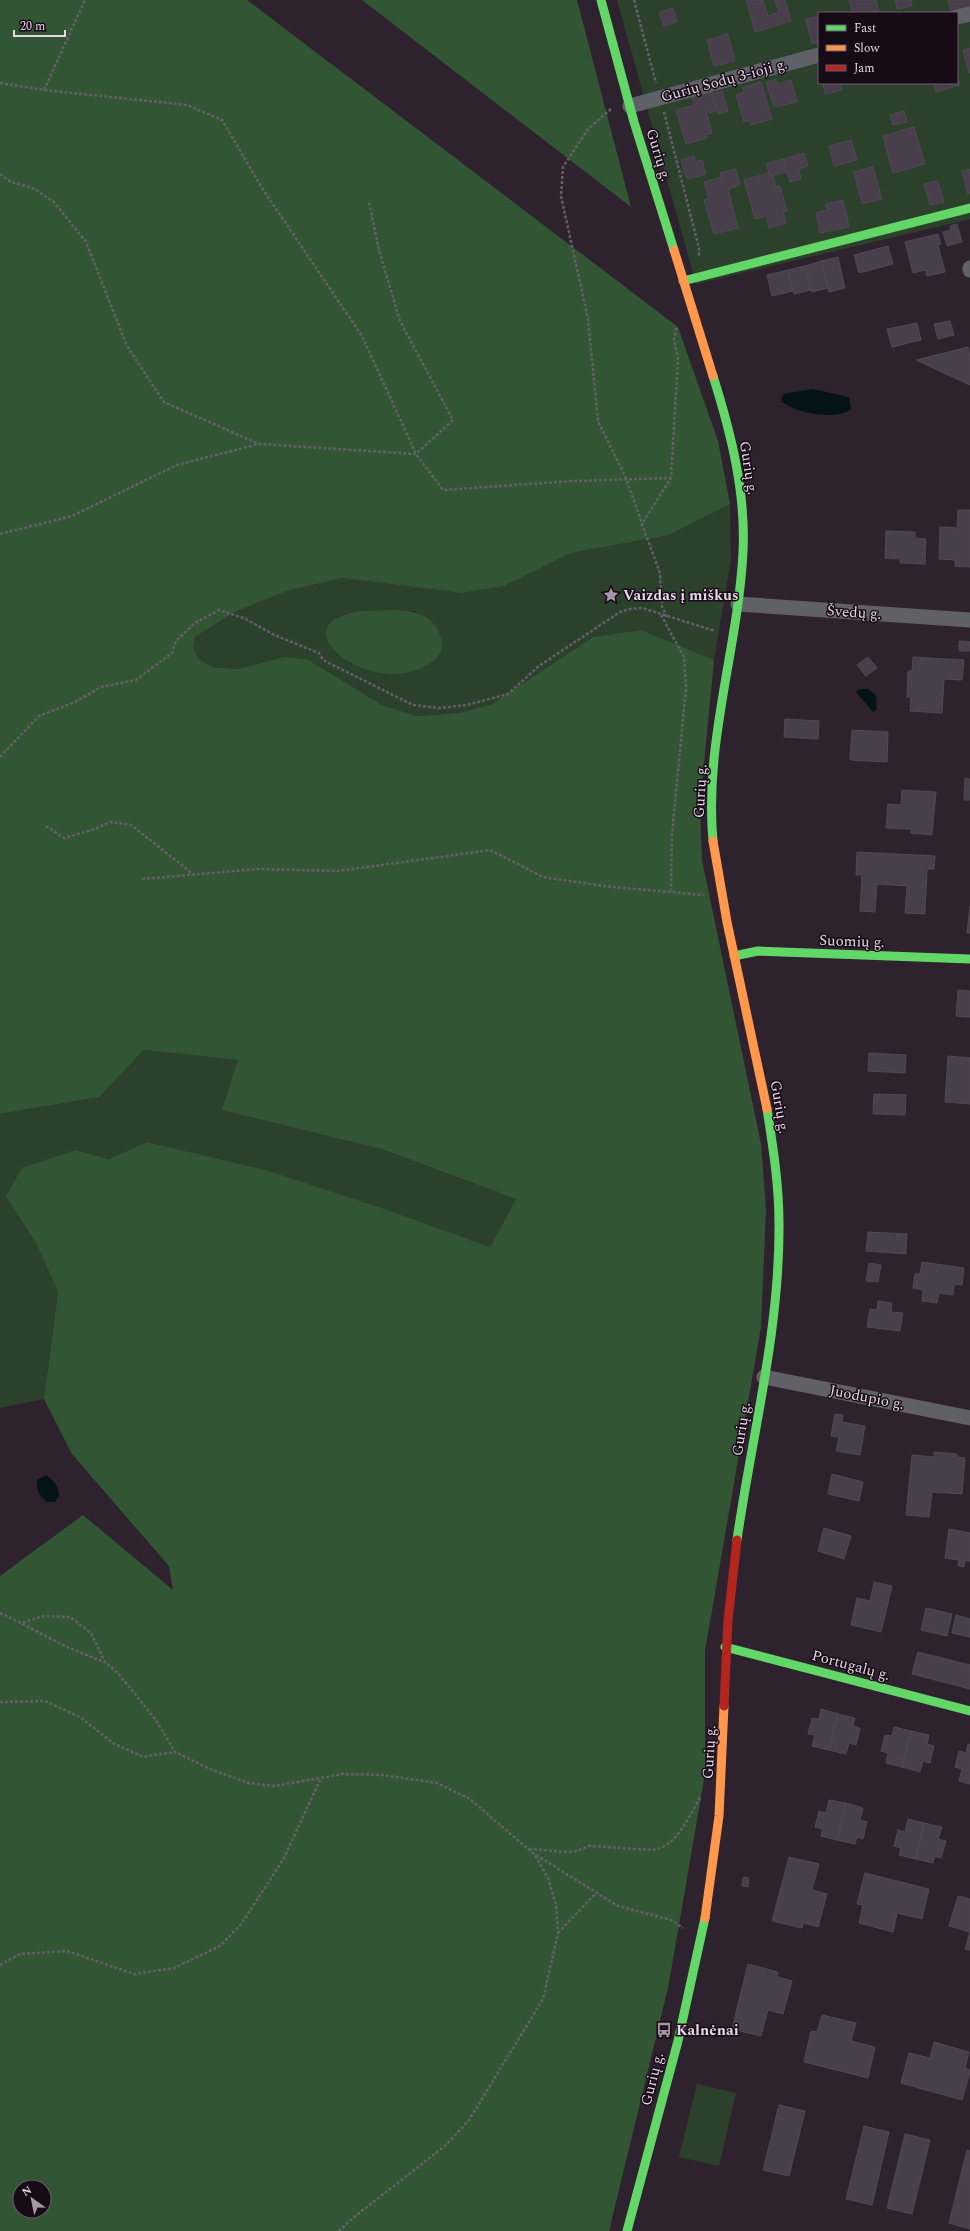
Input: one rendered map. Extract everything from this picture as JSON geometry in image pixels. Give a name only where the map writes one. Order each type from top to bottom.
[{"type":"street","name":"Gurių g.","points":[[601,0],[628,100],[729,432],[739,485],[743,525],[738,604],[719,719],[712,791],[714,853],[734,956],[765,1098],[775,1161],[779,1212],[779,1263],[764,1377],[738,1533],[725,1647],[721,1796],[716,1848],[702,1939],[627,2231]]},
{"type":"street","points":[[958,17],[970,14]]},
{"type":"street","name":"Gurių Sodų 3-ioji g.","points":[[628,100],[660,98],[818,55]]},
{"type":"street","points":[[683,281],[970,208]]},
{"type":"street","name":"Švedų g.","points":[[738,604],[970,620]]},
{"type":"street","name":"Suomių g.","points":[[734,956],[758,951],[970,959]]},
{"type":"street","name":"Juodupio g.","points":[[764,1377],[970,1418]]},
{"type":"street","name":"Portugalų g.","points":[[725,1647],[970,1711]]},
{"type":"path","points":[[44,90],[85,0]]},
{"type":"path","points":[[634,0],[699,248],[700,277]]},
{"type":"path","points":[[0,83],[44,90],[187,105],[222,120],[262,188],[362,336],[416,454],[443,490],[626,478],[671,478]]},
{"type":"path","points":[[628,100],[588,129],[563,167],[561,196],[588,319],[598,421],[626,478],[660,573],[662,608],[667,617]]},
{"type":"path","points":[[0,174],[11,182],[35,189],[54,202],[86,242],[127,346],[164,402],[259,444]]},
{"type":"path","points":[[0,534],[72,516],[178,465],[259,444],[416,454],[453,420],[400,321],[379,250],[369,202]]},
{"type":"path","points":[[642,524],[671,478],[678,359],[674,339],[677,323],[692,311]]},
{"type":"path","points":[[0,757],[39,716],[75,702],[100,687],[136,680],[172,653],[176,641],[195,624],[219,610],[246,619],[274,635],[319,653],[323,660],[413,705],[439,708],[467,705],[508,694],[539,666],[620,612],[630,609],[642,608],[732,638]]},
{"type":"path","points":[[661,615],[684,657],[686,688],[672,834],[671,892]]},
{"type":"path","points":[[46,826],[64,838],[95,829],[110,822],[131,825],[194,874]]},
{"type":"path","points":[[142,878],[257,869],[338,871],[490,850],[543,876],[612,887],[722,896]]},
{"type":"path","points":[[0,1614],[21,1623],[67,1647],[105,1662],[118,1673],[156,1720],[175,1752],[212,1770],[249,1783],[274,1786],[343,1774],[382,1775],[437,1783],[470,1799],[535,1855],[618,1906],[671,1920],[683,1927],[682,1935]]},
{"type":"path","points":[[21,1623],[44,1616],[70,1618],[91,1633],[105,1662]]},
{"type":"path","points":[[0,1702],[45,1701],[80,1718],[114,1742],[143,1757],[175,1752]]},
{"type":"path","points":[[0,1965],[20,1954],[67,1951],[134,1974],[174,1968],[220,1946],[242,1923],[284,1858],[320,1779]]},
{"type":"path","points":[[528,1849],[565,1852],[577,1851],[589,1846],[652,1850],[663,1849],[675,1839],[702,1795]]},
{"type":"path","points":[[339,2231],[354,2217],[445,2146],[469,2120],[543,1999],[558,1933],[556,1905],[548,1878],[535,1855]]},
{"type":"path","points":[[558,1933],[596,1892]]},
{"type":"green space","points":[[0,0],[247,0],[678,327],[718,441],[730,504],[669,535],[571,553],[504,586],[462,593],[342,578],[287,591],[235,612],[195,637],[193,647],[199,659],[212,667],[238,669],[284,657],[307,659],[382,705],[417,716],[459,713],[492,704],[593,637],[641,630],[714,660],[700,804],[702,860],[761,1144],[766,1209],[761,1327],[705,1651],[705,1774],[668,1988],[609,2231],[0,2231],[0,1576],[83,1515],[173,1590],[169,1566],[72,1454],[44,1399],[58,1292],[36,1243],[6,1196],[22,1168],[76,1150],[109,1159],[147,1142],[266,1170],[388,1210],[490,1247],[516,1199],[382,1149],[222,1110],[238,1060],[144,1050],[99,1097],[0,1114]]},
{"type":"green space","points":[[362,0],[577,0],[631,207]]},
{"type":"green space","points":[[617,0],[970,0],[970,219],[696,284]]},
{"type":"green space","points":[[730,504],[731,560],[714,660],[641,630],[593,637],[492,704],[459,713],[417,716],[382,705],[307,659],[284,657],[238,669],[212,667],[199,659],[193,647],[195,637],[235,612],[287,591],[342,578],[462,593],[504,586],[571,553],[669,535]],"holes":[[[359,611],[414,611],[433,623],[358,667],[335,651],[326,637],[334,621],[341,615]]]},
{"type":"green space","points":[[359,611],[405,611],[426,617],[434,624],[440,635],[442,648],[440,653],[434,661],[426,666],[398,674],[375,672],[355,665],[338,654],[328,642],[327,629],[336,618]]},
{"type":"green space","points":[[144,1050],[239,1060],[223,1109],[382,1149],[516,1199],[490,1247],[388,1210],[266,1170],[147,1142],[109,1159],[76,1150],[36,1243],[58,1292],[44,1399],[0,1408],[0,1114],[99,1097]]},
{"type":"green space","points":[[697,2084],[736,2093],[719,2166],[679,2157]]},
{"type":"shaded area","points":[[812,389],[849,397],[851,409],[845,413],[837,415],[816,414],[796,409],[782,402],[781,399],[784,394]]},
{"type":"shaded area","points":[[860,689],[868,689],[876,695],[877,709],[873,712],[856,692]]},
{"type":"shaded area","points":[[46,1475],[53,1481],[58,1489],[59,1495],[55,1502],[47,1502],[40,1495],[37,1487],[37,1480]]},
{"type":"building","points":[[746,0],[763,0],[768,16],[779,12],[775,0],[785,0],[791,21],[755,32]]},
{"type":"building","points":[[849,0],[876,0],[879,12],[853,12]]},
{"type":"building","points":[[895,0],[913,0],[910,1],[912,6],[897,9]]},
{"type":"building","points":[[948,0],[970,0],[970,7],[951,12]]},
{"type":"building","points":[[673,8],[677,22],[664,26],[659,12]]},
{"type":"building","points":[[818,16],[818,42],[812,44],[806,19]]},
{"type":"building","points":[[728,34],[735,61],[714,66],[707,40]]},
{"type":"building","points":[[970,48],[970,73],[969,73],[963,50]]},
{"type":"building","points":[[776,79],[777,84],[791,80],[797,102],[774,107],[766,82]]},
{"type":"building","points":[[958,79],[960,85],[936,92],[934,84],[958,84]]},
{"type":"building","points":[[761,82],[772,119],[751,125],[750,120],[744,122],[736,95],[744,92],[743,87]]},
{"type":"building","points":[[823,84],[841,84],[842,90],[825,94]]},
{"type":"building","points":[[722,91],[728,111],[718,114],[712,94]]},
{"type":"building","points":[[712,92],[717,110],[709,113],[708,110],[706,111],[712,133],[706,135],[707,138],[686,144],[676,110],[694,105],[692,97]]},
{"type":"building","points":[[904,111],[907,122],[893,125],[890,115]]},
{"type":"building","points":[[914,127],[925,164],[893,173],[883,136]]},
{"type":"building","points":[[851,140],[857,160],[834,166],[829,146]]},
{"type":"building","points":[[804,153],[808,166],[798,169],[801,179],[790,182],[783,159]]},
{"type":"building","points":[[694,156],[695,162],[702,160],[706,174],[687,179],[681,160]]},
{"type":"building","points":[[783,159],[787,172],[770,176],[766,164]]},
{"type":"building","points":[[873,167],[882,199],[862,204],[854,172]]},
{"type":"building","points":[[736,169],[740,185],[728,189],[738,228],[714,234],[704,200],[709,199],[704,182],[721,177],[720,173]]},
{"type":"building","points":[[970,169],[970,193],[968,194],[962,171]]},
{"type":"building","points":[[769,173],[770,176],[773,175],[776,187],[780,186],[787,211],[783,212],[786,223],[769,228],[766,216],[755,219],[744,180]]},
{"type":"building","points":[[938,181],[944,202],[930,205],[924,184]]},
{"type":"building","points":[[843,200],[849,227],[820,233],[816,213],[827,210],[826,204]]},
{"type":"building","points":[[957,224],[962,242],[947,246],[943,232],[951,230],[950,226]]},
{"type":"building","points":[[938,234],[941,244],[938,245],[945,272],[927,276],[925,270],[913,273],[905,242]]},
{"type":"building","points":[[888,246],[893,264],[859,273],[854,255]]},
{"type":"building","points":[[838,257],[845,288],[829,292],[821,261]]},
{"type":"building","points":[[821,261],[828,288],[812,292],[805,266]]},
{"type":"building","points":[[805,266],[811,290],[794,294],[788,270]]},
{"type":"building","points":[[788,270],[793,291],[772,296],[767,275]]},
{"type":"building","points":[[950,321],[954,335],[938,339],[934,324]]},
{"type":"building","points":[[917,323],[921,340],[892,347],[887,329]]},
{"type":"building","points":[[968,347],[970,357],[970,385],[916,360]]},
{"type":"building","points":[[958,510],[970,510],[970,567],[955,566],[955,560],[939,559],[940,527],[957,528]]},
{"type":"building","points":[[886,531],[915,532],[915,538],[926,539],[925,564],[900,563],[900,559],[885,558]]},
{"type":"building","points":[[959,641],[970,642],[970,651],[959,651]]},
{"type":"building","points":[[868,657],[877,668],[866,676],[857,665]]},
{"type":"building","points":[[913,657],[964,660],[962,680],[944,679],[942,713],[910,711],[911,697],[907,697],[908,671],[912,671]]},
{"type":"building","points":[[785,719],[819,721],[818,739],[784,737]]},
{"type":"building","points":[[852,730],[888,732],[887,762],[850,760]]},
{"type":"building","points":[[965,778],[970,779],[970,800],[964,800]]},
{"type":"building","points":[[902,790],[936,792],[932,835],[911,833],[911,829],[886,828],[888,804],[901,805]]},
{"type":"building","points":[[857,852],[935,856],[934,869],[927,869],[925,914],[905,913],[907,886],[877,884],[875,912],[860,911],[862,875],[856,875]]},
{"type":"building","points":[[970,906],[970,933],[967,933]]},
{"type":"building","points":[[958,990],[970,991],[970,1017],[956,1016]]},
{"type":"building","points":[[869,1053],[906,1055],[905,1073],[868,1071]]},
{"type":"building","points":[[948,1056],[970,1058],[970,1104],[945,1102]]},
{"type":"building","points":[[874,1094],[906,1095],[905,1115],[873,1114]]},
{"type":"building","points":[[868,1232],[907,1234],[906,1254],[866,1251]]},
{"type":"building","points":[[922,1262],[964,1268],[962,1285],[954,1284],[953,1295],[939,1293],[937,1303],[922,1301],[923,1290],[913,1288],[915,1274],[920,1274]]},
{"type":"building","points":[[869,1263],[881,1265],[878,1282],[866,1281]]},
{"type":"building","points":[[878,1301],[892,1303],[891,1312],[903,1313],[900,1331],[867,1327],[870,1309],[877,1310]]},
{"type":"building","points":[[835,1414],[843,1415],[842,1422],[865,1426],[860,1455],[836,1451],[839,1437],[831,1436]]},
{"type":"building","points":[[934,1452],[957,1454],[957,1457],[965,1458],[962,1494],[932,1492],[929,1517],[906,1515],[912,1455],[934,1457]]},
{"type":"building","points":[[832,1474],[863,1482],[859,1501],[828,1494]]},
{"type":"building","points":[[824,1528],[851,1536],[844,1559],[818,1551]]},
{"type":"building","points":[[949,1529],[970,1533],[970,1561],[965,1561],[964,1567],[958,1566],[959,1560],[945,1558]]},
{"type":"building","points":[[874,1582],[892,1586],[881,1632],[851,1625],[857,1598],[870,1601]]},
{"type":"building","points":[[926,1608],[952,1614],[947,1636],[921,1630]]},
{"type":"building","points":[[956,1615],[970,1619],[970,1637],[952,1633]]},
{"type":"building","points":[[918,1652],[970,1665],[970,1689],[912,1674]]},
{"type":"building","points":[[821,1709],[838,1714],[829,1750],[812,1746],[815,1735],[808,1734],[812,1718],[819,1719]]},
{"type":"building","points":[[838,1714],[855,1718],[853,1726],[860,1728],[856,1745],[849,1743],[846,1754],[829,1750]]},
{"type":"building","points":[[894,1727],[911,1731],[902,1767],[886,1763],[888,1753],[881,1751],[885,1735],[892,1736]]},
{"type":"building","points":[[911,1731],[929,1735],[927,1744],[934,1746],[930,1763],[923,1761],[920,1772],[902,1767]]},
{"type":"building","points":[[968,1744],[970,1745],[970,1784],[959,1781],[962,1769],[955,1767],[959,1751],[966,1753]]},
{"type":"building","points":[[829,1800],[846,1803],[837,1840],[821,1836],[823,1829],[815,1827],[819,1811],[826,1813]]},
{"type":"building","points":[[846,1803],[863,1808],[860,1820],[867,1822],[863,1839],[857,1837],[855,1844],[837,1840]]},
{"type":"building","points":[[908,1819],[924,1823],[916,1859],[899,1855],[901,1848],[894,1846],[898,1830],[905,1832]]},
{"type":"building","points":[[924,1823],[942,1827],[938,1839],[946,1841],[941,1858],[935,1856],[933,1863],[916,1859]]},
{"type":"building","points":[[789,1857],[819,1864],[812,1890],[827,1894],[818,1927],[803,1923],[802,1928],[772,1921]]},
{"type":"building","points":[[865,1873],[929,1889],[922,1919],[897,1913],[893,1932],[859,1923],[863,1905],[857,1904]]},
{"type":"building","points":[[743,1877],[749,1878],[748,1887],[742,1886]]},
{"type":"building","points":[[958,1896],[970,1899],[970,1932],[949,1926]]},
{"type":"building","points":[[970,1932],[970,1950],[965,1949]]},
{"type":"building","points":[[748,1964],[778,1972],[777,1977],[792,1981],[783,2014],[768,2010],[761,2036],[732,2029]]},
{"type":"building","points":[[822,2015],[856,2023],[851,2041],[875,2047],[868,2078],[804,2062],[811,2031],[817,2032]]},
{"type":"building","points":[[934,2042],[969,2052],[965,2068],[970,2070],[970,2072],[962,2100],[901,2083],[909,2053],[930,2058]]},
{"type":"building","points":[[779,2105],[805,2111],[789,2176],[763,2170]]},
{"type":"building","points":[[864,2126],[889,2132],[872,2205],[846,2199]]},
{"type":"building","points":[[905,2134],[930,2140],[912,2214],[887,2208]]},
{"type":"building","points":[[967,2150],[970,2151],[970,2229],[949,2223]]},
{"type":"traffic: fast","points":[[601,0],[634,122],[674,250]]},
{"type":"traffic: fast","points":[[683,281],[970,208]]},
{"type":"traffic: fast","points":[[713,376],[726,419],[736,463],[740,485],[743,530],[740,588],[717,732],[713,768],[713,841]]},
{"type":"traffic: fast","points":[[734,956],[758,951],[970,959]]},
{"type":"traffic: fast","points":[[737,1540],[770,1343],[778,1263],[778,1194],[767,1109]]},
{"type":"traffic: fast","points":[[725,1647],[970,1711]]},
{"type":"traffic: fast","points":[[627,2231],[678,2041],[705,1918]]},
{"type":"traffic: slow","points":[[674,250],[713,376]]},
{"type":"traffic: slow","points":[[713,841],[727,922],[767,1109]]},
{"type":"traffic: slow","points":[[705,1918],[719,1816],[724,1706]]},
{"type":"traffic: jam","points":[[724,1706],[728,1620],[737,1540]]},
{"type":"place","name":"Vaizdas į miškus","points":[[611,595]]},
{"type":"place","name":"Kalnėnai","points":[[664,2030]]}]
